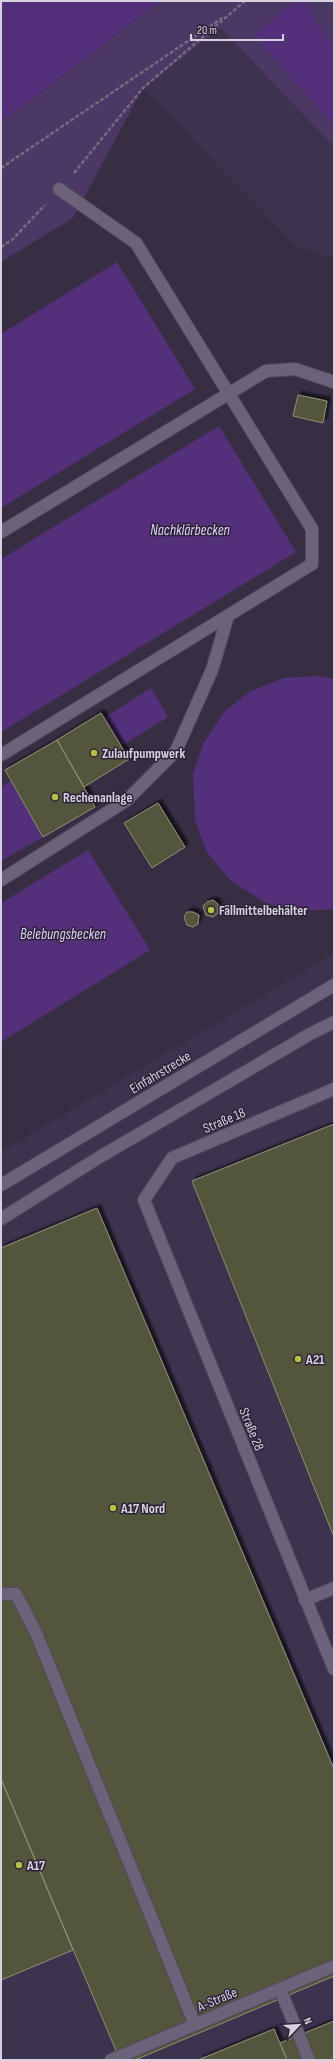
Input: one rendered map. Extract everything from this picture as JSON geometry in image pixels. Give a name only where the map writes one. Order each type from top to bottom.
[{"type":"street","points":[[1,755],[312,564],[312,528],[136,243],[59,189]]},
{"type":"street","points":[[1,532],[266,371],[295,369],[334,382]]},
{"type":"street","points":[[1,880],[127,800],[176,750],[212,670],[228,616]]},
{"type":"street","name":"Einfahrstrecke","points":[[1,1185],[334,985]]},
{"type":"street","points":[[1,1219],[98,1158],[310,1034],[334,1022]]},
{"type":"street","name":"Straße 18","points":[[144,1200],[172,1158],[334,1089]]},
{"type":"street","name":"Straße 28","points":[[144,1200],[334,1669]]},
{"type":"street","points":[[305,1600],[334,1588]]},
{"type":"street","points":[[1,1594],[16,1594],[36,1633],[195,2025]]},
{"type":"street","name":"A-Straße","points":[[111,2060],[334,1966]]},
{"type":"street","points":[[280,1989],[309,2060]]},
{"type":"path","points":[[1,247],[12,240],[82,165],[143,88],[245,1]]},
{"type":"path","points":[[1,168],[234,10]]},
{"type":"shaded area","points":[[159,1],[334,1],[334,142],[330,143],[221,28],[143,88],[73,218],[1,262],[1,121],[33,99]]},
{"type":"shaded area","points":[[221,28],[330,143],[334,142],[334,258],[297,247],[143,88]]},
{"type":"shaded area","points":[[334,953],[334,2060],[1,2060],[1,1152]]},
{"type":"water","points":[[1,1],[159,1],[33,99],[1,121]]},
{"type":"water","points":[[295,1],[304,1],[334,48],[334,126],[254,35]]},
{"type":"water","points":[[117,262],[195,389],[1,508],[1,334]]},
{"type":"water","name":"Nachklärbecken","points":[[219,426],[296,552],[1,732],[1,559]]},
{"type":"water","points":[[319,676],[334,679],[334,909],[300,911],[267,904],[230,880],[206,851],[195,820],[193,774],[203,744],[224,712],[249,692],[284,678]]},
{"type":"water","points":[[151,688],[168,717],[121,746],[104,718]]},
{"type":"water","points":[[11,781],[43,837],[1,861],[1,787]]},
{"type":"water","name":"Belebungsbecken","points":[[88,850],[150,950],[1,1042],[1,903]]},
{"type":"building","points":[[298,395],[327,401],[323,423],[293,416]]},
{"type":"building","name":"Zulaufpumpwerk","points":[[101,713],[129,759],[84,787],[57,740]]},
{"type":"building","name":"Rechenanlage","points":[[57,740],[95,807],[43,837],[5,770]]},
{"type":"building","points":[[158,803],[185,847],[152,868],[124,823]]},
{"type":"building","name":"Fällmittelbehälter","points":[[213,900],[218,904],[218,913],[213,917],[206,915],[203,906],[207,902]]},
{"type":"building","name":"Fällmittelbehälter","points":[[187,912],[193,912],[199,915],[198,924],[193,927],[187,925],[184,917]]},
{"type":"building","name":"A21","points":[[334,1124],[334,1537],[192,1181]]},
{"type":"building","name":"A17 Nord","points":[[97,1208],[334,1769],[334,1976],[135,2060],[120,2060],[1,1779],[1,1248]]},
{"type":"building","name":"A17","points":[[1,1779],[73,1950],[1,1980]]},
{"type":"building","points":[[334,2021],[334,2060],[287,2060],[280,2043]]},
{"type":"building","points":[[274,2029],[287,2060],[198,2060]]},
{"type":"place","name":"Zulaufpumpwerk","points":[[94,753]]},
{"type":"place","name":"Rechenanlage","points":[[55,797]]},
{"type":"place","name":"Fällmittelbehälter","points":[[211,910]]},
{"type":"place","name":"A21","points":[[298,1359]]},
{"type":"place","name":"A17 Nord","points":[[113,1508]]},
{"type":"place","name":"A17","points":[[19,1865]]}]
